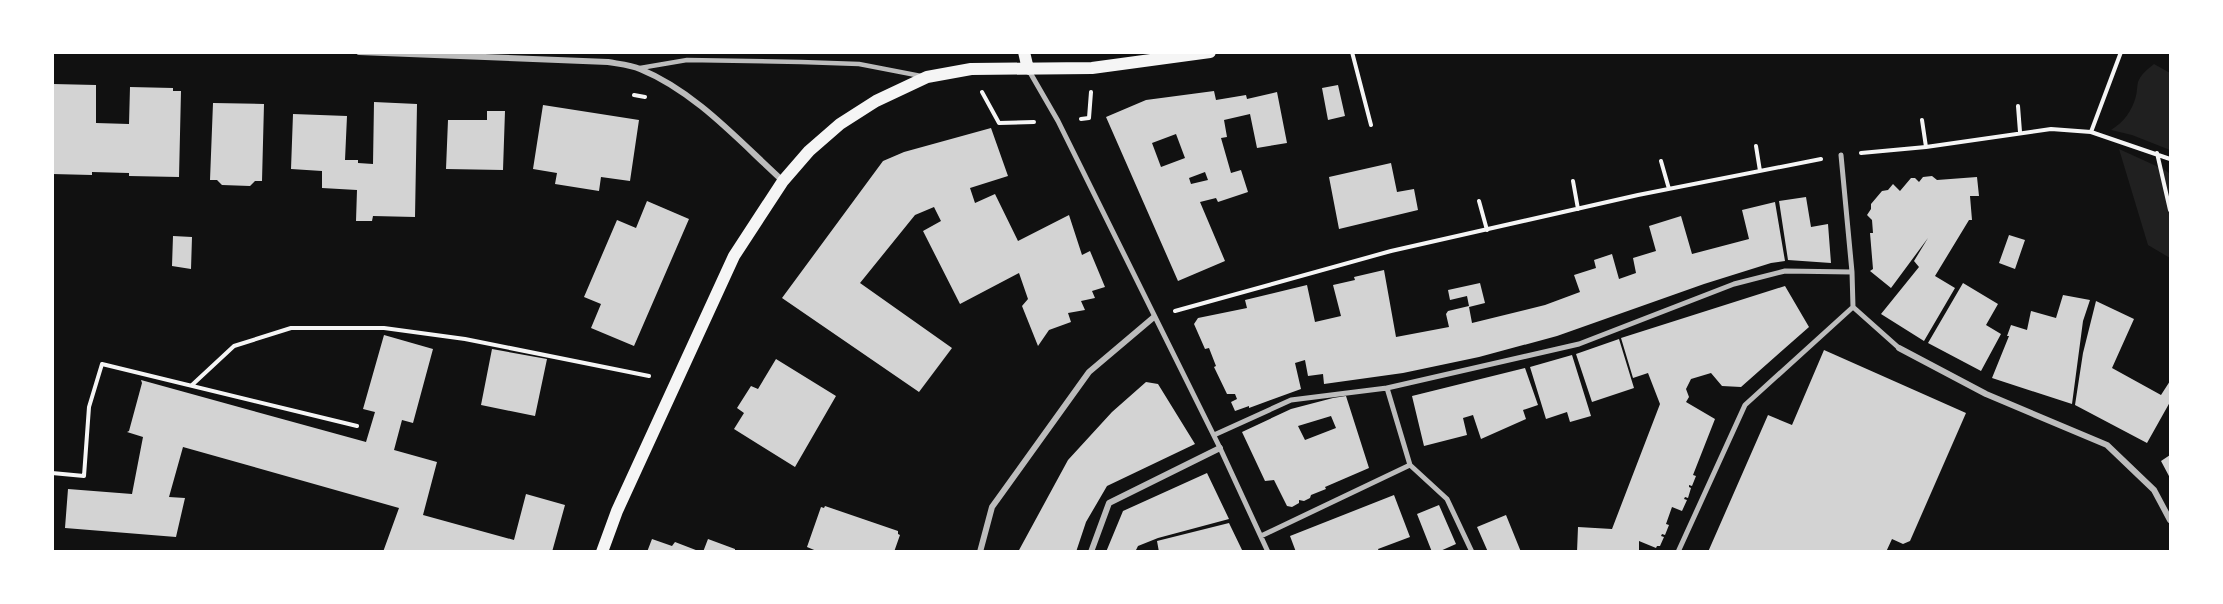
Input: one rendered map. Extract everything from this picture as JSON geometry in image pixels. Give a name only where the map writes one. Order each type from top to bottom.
[{"type":"main road","points":[[1024,52],[1028,69]]},
{"type":"main road","points":[[602,552],[617,511],[734,256],[783,181],[808,151],[840,124],[876,101],[927,77],[971,69],[1092,68],[1210,52]]},
{"type":"street","points":[[359,52],[608,62],[639,69],[670,85],[698,104],[783,181]]},
{"type":"street","points":[[1028,69],[1058,121],[1214,435],[1268,552]]},
{"type":"street","points":[[1841,155],[1853,307],[1899,348],[1986,394],[2107,445],[2154,490],[2170,520]]},
{"type":"street","points":[[1214,435],[1291,400],[1387,388],[1579,344],[1734,284],[1785,271],[1852,272]]},
{"type":"street","points":[[1678,552],[1745,405],[1853,307]]},
{"type":"street","points":[[980,552],[992,507],[1089,372],[1154,317]]},
{"type":"street","points":[[1387,388],[1410,465],[1447,499],[1472,552]]},
{"type":"street","points":[[1091,552],[1109,503],[1220,448]]},
{"type":"street","points":[[1261,536],[1410,465]]},
{"type":"lane","points":[[639,69],[687,60],[801,62],[859,64],[927,77]]},
{"type":"path","points":[[1352,52],[1371,125]]},
{"type":"path","points":[[2091,132],[2121,52]]},
{"type":"path","points":[[971,69],[999,123],[1089,118],[1092,68]]},
{"type":"path","points":[[2018,106],[2020,132]]},
{"type":"path","points":[[1922,120],[1926,147]]},
{"type":"path","points":[[1154,317],[1391,251],[1669,189],[1841,155],[1926,147],[2051,129],[2091,132],[2170,159]]},
{"type":"path","points":[[1756,146],[1760,171]]},
{"type":"path","points":[[2157,153],[2170,210]]},
{"type":"path","points":[[1661,161],[1669,189]]},
{"type":"path","points":[[1572,181],[1578,209]]},
{"type":"path","points":[[1479,201],[1487,230]]},
{"type":"path","points":[[192,385],[234,346],[291,328],[384,328],[465,339],[649,376]]},
{"type":"path","points":[[52,473],[84,476],[89,407],[102,364],[357,426]]},
{"type":"shaded area","points":[[2154,64],[2170,73],[2170,150],[2132,135],[2111,130],[2124,120],[2130,111],[2139,79]]},
{"type":"shaded area","points":[[2119,149],[2170,174],[2170,258],[2148,245]]},
{"type":"building","points":[[53,84],[96,85],[96,123],[129,124],[130,87],[173,88],[173,91],[181,91],[179,177],[129,176],[129,173],[92,172],[92,175],[52,174]]},
{"type":"building","points":[[1338,85],[1345,116],[1328,120],[1322,88]]},
{"type":"building","points":[[1214,91],[1216,100],[1246,95],[1247,99],[1277,92],[1287,143],[1257,148],[1250,114],[1224,120],[1227,137],[1221,138],[1231,173],[1241,170],[1248,192],[1218,202],[1216,198],[1200,202],[1225,261],[1178,281],[1106,117],[1146,100]],"holes":[[[1176,134],[1185,158],[1161,167],[1152,143]],[[1205,172],[1208,180],[1191,184],[1189,178]]]},
{"type":"building","points":[[374,102],[417,104],[415,217],[373,216],[372,221],[356,221],[357,190],[322,188],[322,171],[291,169],[293,114],[347,116],[345,160],[358,160],[358,163],[373,164]]},
{"type":"building","points":[[213,103],[264,104],[262,181],[255,181],[250,186],[222,185],[217,180],[210,180]]},
{"type":"building","points":[[543,105],[639,120],[630,181],[601,177],[599,191],[555,184],[557,173],[533,169]]},
{"type":"building","points":[[487,111],[505,111],[503,170],[446,169],[448,120],[487,120]]},
{"type":"building","points":[[991,128],[1008,176],[970,188],[975,203],[995,194],[1018,241],[1069,215],[1082,255],[1090,251],[1105,287],[1092,291],[1095,298],[1081,301],[1085,310],[1068,313],[1071,322],[1049,330],[1038,346],[1022,306],[1028,299],[1019,273],[960,304],[923,231],[941,221],[934,207],[915,215],[860,283],[952,348],[919,392],[782,298],[883,161],[904,152]]},
{"type":"building","points":[[1391,163],[1397,192],[1414,189],[1418,210],[1339,229],[1329,177]]},
{"type":"building","points":[[1932,176],[1937,180],[1977,177],[1979,196],[1970,196],[1972,220],[1969,220],[1935,276],[1955,288],[1924,341],[1881,314],[1919,267],[1914,261],[1928,238],[1891,288],[1870,271],[1873,269],[1870,233],[1873,233],[1872,220],[1867,215],[1871,204],[1882,191],[1888,190],[1893,184],[1900,191],[1911,178],[1919,182],[1923,177]]},
{"type":"building","points":[[1806,197],[1811,227],[1828,224],[1831,263],[1788,260],[1779,201]]},
{"type":"building","points":[[647,201],[689,219],[634,346],[591,328],[601,304],[584,297],[617,220],[636,228]]},
{"type":"building","points":[[1775,202],[1785,261],[1771,263],[1704,284],[1557,336],[1479,357],[1403,373],[1324,384],[1323,374],[1308,376],[1305,360],[1295,363],[1301,389],[1235,411],[1231,402],[1237,399],[1235,394],[1227,394],[1214,367],[1216,366],[1209,348],[1205,349],[1194,324],[1198,318],[1247,308],[1245,300],[1307,285],[1315,322],[1341,316],[1333,285],[1384,270],[1396,337],[1449,327],[1446,314],[1448,311],[1469,306],[1467,296],[1450,300],[1448,290],[1480,283],[1485,303],[1469,307],[1472,323],[1545,305],[1580,292],[1574,275],[1596,268],[1594,260],[1612,254],[1619,279],[1636,273],[1633,258],[1656,251],[1649,226],[1681,216],[1692,254],[1749,239],[1742,210]]},
{"type":"building","points":[[2009,235],[2025,240],[2015,269],[1999,263]]},
{"type":"building","points":[[173,236],[192,237],[191,269],[172,266]]},
{"type":"building","points":[[1963,283],[1998,304],[1986,325],[2001,334],[1981,371],[1928,343]]},
{"type":"building","points":[[1785,286],[1809,327],[1741,387],[1722,386],[1711,373],[1691,379],[1686,389],[1689,397],[1686,402],[1715,419],[1693,475],[1696,476],[1692,486],[1689,485],[1691,488],[1688,498],[1684,499],[1687,500],[1682,511],[1672,507],[1666,524],[1669,525],[1665,535],[1661,536],[1664,537],[1660,546],[1656,548],[1639,541],[1639,552],[1577,552],[1578,527],[1612,529],[1660,404],[1648,373],[1633,378],[1621,338]]},
{"type":"building","points":[[2063,295],[2090,300],[2083,321],[2072,404],[1992,378],[2009,336],[2007,336],[2011,325],[2027,330],[2031,311],[2056,318]]},
{"type":"building","points":[[2096,301],[2134,319],[2112,368],[2161,395],[2170,381],[2170,402],[2147,443],[2075,405],[2083,353]]},
{"type":"building","points":[[384,335],[433,349],[413,423],[402,420],[394,450],[437,462],[423,515],[514,540],[526,494],[565,505],[552,552],[383,552],[399,508],[183,447],[169,497],[185,498],[176,537],[65,528],[68,489],[132,494],[143,437],[127,432],[141,380],[366,442],[375,412],[363,409]]},
{"type":"building","points":[[1619,339],[1634,388],[1592,402],[1576,354]]},
{"type":"building","points":[[492,349],[547,359],[535,416],[481,405]]},
{"type":"building","points":[[1824,350],[1966,413],[1910,541],[1903,544],[1892,539],[1886,552],[1708,552],[1768,415],[1792,425]]},
{"type":"building","points":[[1572,355],[1591,416],[1570,422],[1567,412],[1546,419],[1530,367]]},
{"type":"building","points":[[776,359],[836,396],[795,467],[734,429],[744,413],[737,408],[751,386],[758,389]]},
{"type":"building","points":[[1525,368],[1538,405],[1523,410],[1526,419],[1481,439],[1473,415],[1463,418],[1467,435],[1424,446],[1412,396]]},
{"type":"building","points":[[1146,382],[1158,384],[1195,444],[1107,486],[1086,522],[1076,552],[1018,552],[1068,460],[1112,412]]},
{"type":"building","points":[[1346,396],[1369,468],[1325,487],[1326,489],[1311,495],[1304,501],[1299,500],[1299,503],[1292,507],[1287,506],[1274,480],[1265,481],[1242,432],[1291,409]],"holes":[[[1331,416],[1336,428],[1305,440],[1298,426]]]},
{"type":"building","points":[[2170,455],[2170,478],[2161,461]]},
{"type":"building","points":[[1207,473],[1229,519],[1158,538],[1138,546],[1135,552],[1106,552],[1123,511]]},
{"type":"building","points":[[1394,495],[1410,537],[1378,549],[1379,552],[1296,552],[1290,536]]},
{"type":"building","points":[[1439,505],[1456,544],[1438,552],[1432,552],[1417,514]]},
{"type":"building","points":[[825,506],[898,531],[900,535],[894,552],[819,552],[807,547],[821,507]]},
{"type":"building","points":[[1506,515],[1521,552],[1488,552],[1477,527]]},
{"type":"building","points":[[1229,523],[1243,552],[1159,552],[1157,541]]},
{"type":"building","points":[[652,539],[672,546],[675,542],[701,552],[647,552]]},
{"type":"building","points":[[708,539],[735,549],[735,552],[703,552]]}]
